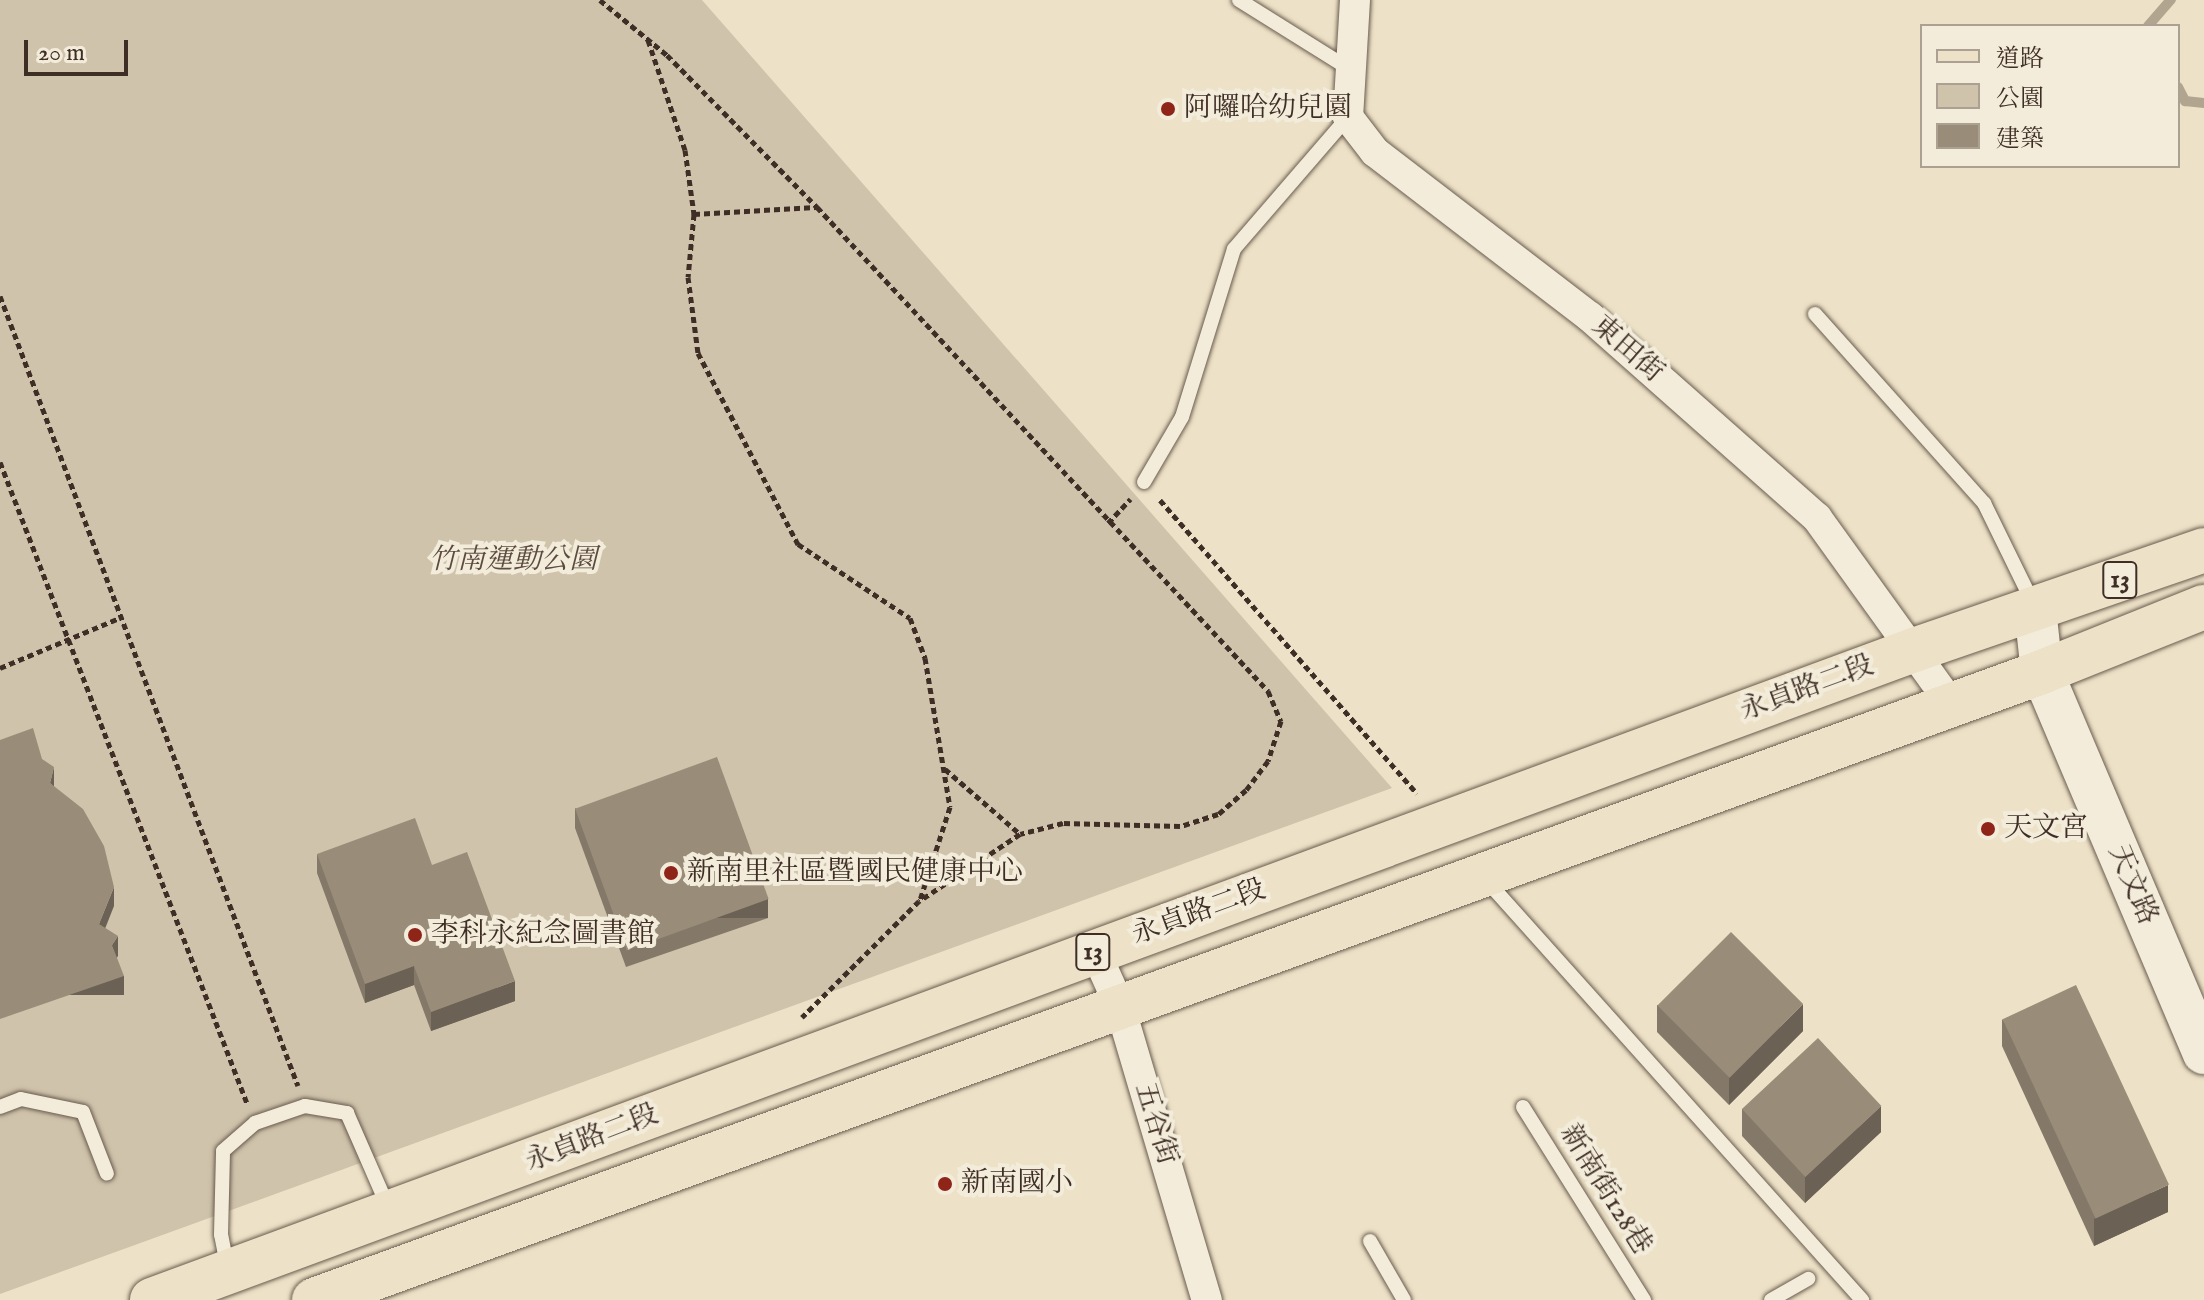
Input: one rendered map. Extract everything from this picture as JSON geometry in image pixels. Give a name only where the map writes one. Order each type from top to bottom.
[{"type":"main road","name":"永貞路二段","points":[[152,1300],[391,1215],[1095,951],[1914,650],[2204,550]]},
{"type":"main road","name":"永貞路二段","points":[[314,1300],[2042,672],[2204,607]]},
{"type":"main road","points":[[1460,817],[1480,874]]},
{"type":"street","points":[[1348,117],[1355,0]]},
{"type":"street","name":"東田街","points":[[1348,117],[1375,152],[1590,317],[1817,518],[1951,704]]},
{"type":"street","name":"天文路","points":[[2035,609],[2042,672],[2204,1053]]},
{"type":"street","name":"五谷街","points":[[1095,951],[1120,1007],[1207,1300]]},
{"type":"lane","points":[[1239,0],[1351,70]]},
{"type":"lane","points":[[1144,482],[1182,417],[1234,249],[1348,117]]},
{"type":"lane","points":[[1815,314],[1984,503],[2035,609]]},
{"type":"lane","points":[[1480,874],[1862,1300]]},
{"type":"lane","points":[[0,1107],[21,1099],[83,1112],[107,1174]]},
{"type":"lane","points":[[228,1271],[221,1235],[223,1151],[255,1123],[305,1106],[347,1113],[391,1215]]},
{"type":"lane","name":"新南街128巷","points":[[1523,1107],[1644,1300]]},
{"type":"lane","points":[[1370,1241],[1404,1300]]},
{"type":"lane","points":[[1771,1300],[1808,1279]]},
{"type":"path","points":[[600,0],[647,39],[817,207],[1268,691],[1281,721],[1268,761],[1246,790],[1218,814],[1180,826],[1063,823],[1020,834],[919,901],[798,1020]]},
{"type":"path","points":[[647,39],[685,150],[694,214],[688,277],[698,353],[798,544],[910,618],[925,658],[950,807],[919,901]]},
{"type":"path","points":[[694,214],[817,207]]},
{"type":"path","points":[[0,296],[305,1106]]},
{"type":"path","points":[[0,462],[255,1123]]},
{"type":"path","points":[[1144,482],[1423,800],[1460,817]]},
{"type":"path","points":[[0,668],[122,617]]},
{"type":"path","points":[[945,769],[1020,834]]},
{"type":"green space","name":"竹南運動公園","points":[[0,0],[702,0],[1392,788],[0,1294]]},
{"type":"building","points":[[33,728],[42,759],[54,767],[50,783],[83,809],[104,846],[114,887],[99,924],[118,936],[112,945],[124,976],[0,1019],[0,740]]},
{"type":"building","name":"新南里社區暨國民健康中心","points":[[717,757],[769,899],[627,951],[575,809]]},
{"type":"building","name":"李科永紀念圖書館","points":[[415,818],[432,865],[467,852],[515,981],[431,1012],[414,966],[365,984],[317,854]]},
{"type":"building","points":[[1731,932],[1803,1004],[1730,1078],[1657,1006]]},
{"type":"building","points":[[2076,985],[2169,1184],[2096,1219],[2003,1019]]},
{"type":"building","points":[[1818,1038],[1881,1106],[1805,1177],[1742,1109]]},
{"type":"waterway","points":[[2150,24],[2171,0]]},
{"type":"waterway","points":[[2180,91],[2185,101],[2204,103]]},
{"type":"place","name":"阿囉哈幼兒園","points":[[1168,109]]},
{"type":"place","name":"天文宮","points":[[1988,829]]},
{"type":"place","name":"新南里社區暨國民健康中心","points":[[671,873]]},
{"type":"place","name":"李科永紀念圖書館","points":[[415,935]]},
{"type":"place","name":"新南國小","points":[[945,1184]]}]
